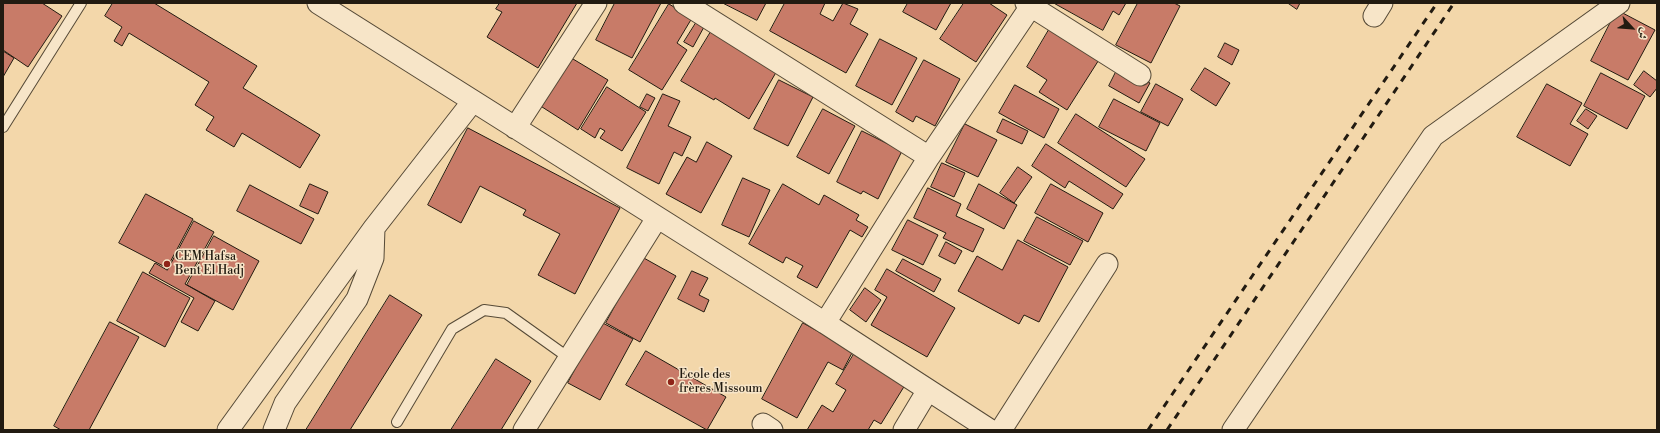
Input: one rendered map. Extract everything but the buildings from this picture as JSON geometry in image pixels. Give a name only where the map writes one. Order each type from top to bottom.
[{"type":"street","points":[[318,3],[825,323],[990,430]]},
{"type":"street","points":[[515,128],[596,3]]},
{"type":"street","points":[[684,3],[929,157]]},
{"type":"street","points":[[1233,430],[1433,136],[1619,3]]},
{"type":"street","points":[[825,323],[929,157],[1030,4],[1140,75]]},
{"type":"street","points":[[228,430],[374,228],[473,101]]},
{"type":"street","points":[[524,430],[658,218]]},
{"type":"street","points":[[274,430],[284,403],[357,298],[374,258],[374,228]]},
{"type":"street","points":[[1001,430],[1107,264]]},
{"type":"street","points":[[904,430],[928,390]]},
{"type":"lane","points":[[3,127],[80,3]]},
{"type":"lane","points":[[397,422],[452,329],[484,310],[506,313],[569,358]]},
{"type":"railway","points":[[1148,430],[1437,3]]},
{"type":"railway","points":[[1167,430],[1454,3]]},
{"type":"place","name":"CEM Hafsa Bent El Hadj","points":[[167,264]]},
{"type":"place","name":"Ecole des frères Missoum","points":[[671,382]]}]
